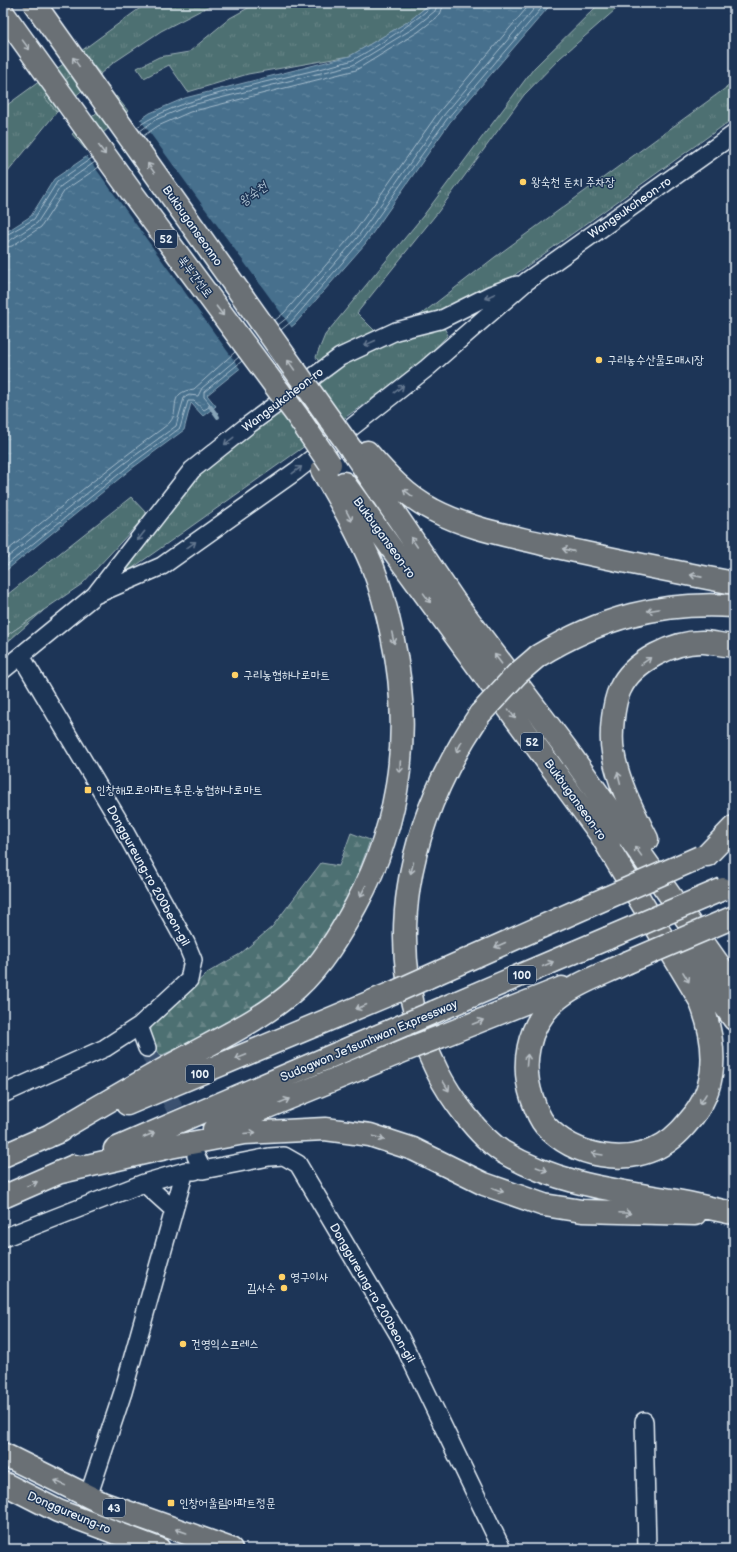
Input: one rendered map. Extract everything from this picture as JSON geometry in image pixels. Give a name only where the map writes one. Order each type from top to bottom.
[{"type":"main road","name":"Bukbuganseonno","points":[[34,3],[322,409],[355,446]]},
{"type":"main road","name":"북부간선로","points":[[3,13],[130,190],[296,414],[326,467]]},
{"type":"main road","points":[[355,446],[405,491],[431,510],[455,521],[486,530],[623,562],[734,583]]},
{"type":"main road","name":"Bukbuganseon-ro","points":[[355,446],[455,602],[565,747],[734,986]]},
{"type":"main road","points":[[47,1137],[176,1062],[262,1016],[298,988],[318,965],[339,936],[363,892],[380,856],[392,817],[400,777],[402,711],[397,656],[384,601],[372,565],[326,467]]},
{"type":"main road","name":"Bukbuganseon-ro","points":[[326,467],[601,835],[734,1019]]},
{"type":"main road","points":[[732,1213],[679,1201],[580,1184],[526,1164],[502,1151],[481,1132],[462,1111],[444,1083],[428,1052],[410,996],[404,955],[404,921],[408,888],[428,812],[460,744],[480,714],[517,674],[538,656],[566,640],[620,617],[663,609],[709,605],[734,606]]},
{"type":"main road","points":[[647,839],[621,784],[612,751],[614,715],[620,689],[636,668],[656,654],[676,647],[703,642],[734,646]]},
{"type":"main road","points":[[565,747],[602,786],[647,839],[734,960]]},
{"type":"main road","points":[[704,856],[734,827]]},
{"type":"main road","points":[[601,835],[700,1000],[706,1016],[712,1042],[713,1068],[707,1093],[696,1112],[682,1129],[664,1144],[647,1152],[626,1156],[607,1156],[590,1153],[573,1147],[557,1136],[544,1124],[535,1108],[528,1087],[526,1059],[535,1027],[553,1003],[570,990],[626,963]]},
{"type":"main road","name":"100","points":[[3,1156],[397,991],[586,907],[734,844]]},
{"type":"main road","name":"Sudogwon Je1sunhwan Expressway","points":[[3,1197],[728,887]]},
{"type":"main road","points":[[170,1147],[626,963],[734,917]]},
{"type":"main road","points":[[61,1172],[170,1147],[244,1133],[325,1129],[370,1135],[413,1149],[484,1184],[544,1205],[582,1211],[674,1215],[732,1213]]},
{"type":"main road","name":"Donggureung-ro","points":[[3,1454],[102,1503],[231,1549]]},
{"type":"main road","name":"Donggureung-ro","points":[[3,1483],[58,1511],[159,1549]]},
{"type":"street","name":"Wangsukcheon-ro","points":[[95,595],[162,566],[296,471],[438,358],[526,281],[734,134]]},
{"type":"street","name":"Wangsukcheon-ro","points":[[3,670],[95,595],[192,470],[340,358],[396,331],[440,320],[490,295],[526,281]]},
{"type":"street","name":"Donggureung-ro 200beon-gil","points":[[3,1094],[105,1048],[139,1026],[189,980],[193,960],[186,943],[119,821],[21,656]]},
{"type":"street","points":[[139,1026],[147,1048]]},
{"type":"street","name":"Donggureung-ro 200beon-gil","points":[[3,1238],[144,1183],[185,1172],[199,1163],[284,1156],[298,1164],[400,1337],[502,1549]]},
{"type":"street","points":[[88,1496],[123,1392],[185,1172]]},
{"type":"street","points":[[144,1183],[174,1210]]},
{"type":"street","points":[[644,1421],[647,1549]]},
{"type":"green space","points":[[147,3],[215,3],[161,31],[113,63],[60,108],[3,178],[3,108]]},
{"type":"green space","points":[[257,3],[431,3],[409,21],[350,56],[248,74],[188,92],[169,65],[144,78],[137,68],[159,57],[189,52],[230,18]]},
{"type":"green space","points":[[600,3],[623,3],[560,58],[524,95],[438,212],[357,313],[376,332],[322,367],[316,357],[325,335],[423,216],[534,68]]},
{"type":"green space","points":[[88,60],[101,74],[57,112],[45,98]]},
{"type":"green space","points":[[734,82],[734,118],[502,284],[451,308],[430,315],[419,316],[495,257]]},
{"type":"green space","points":[[116,96],[128,111],[85,149],[72,134]]},
{"type":"green space","points":[[444,328],[448,335],[418,366],[124,574],[198,473],[356,355],[404,334]]},
{"type":"green space","points":[[131,497],[147,514],[82,584],[3,638],[3,598]]},
{"type":"green space","points":[[44,610],[3,646],[3,638]]},
{"type":"green space","points":[[351,833],[370,840],[365,856],[343,905],[325,936],[305,963],[292,977],[255,1008],[227,1025],[160,1056],[150,1033],[152,1025],[207,973],[240,954],[272,927],[321,863],[339,866]]},
{"type":"water","name":"왕숙천","points":[[431,3],[552,3],[450,122],[365,244],[295,324],[207,395],[216,406],[203,416],[191,403],[184,430],[131,469],[3,573],[3,234],[31,216],[54,179],[150,113],[185,98],[350,56],[409,21]]},
{"type":"pier","points":[[139,118],[292,328],[241,370],[86,155]]},
{"type":"waterway","points":[[210,406],[218,417]]},
{"type":"tunnel","points":[[147,1048],[195,1154]]},
{"type":"place","name":"왕숙천 둔치 주차장","points":[[523,182]]},
{"type":"place","name":"구리농수산물도매시장","points":[[599,360]]},
{"type":"place","name":"구리농협하나로마트","points":[[235,675]]},
{"type":"place","name":"인창해모로아파트후문.농협하나로마트","points":[[88,790]]},
{"type":"place","name":"영구이사","points":[[282,1277]]},
{"type":"place","name":"김사수","points":[[284,1288]]},
{"type":"place","name":"건영익스프레스","points":[[183,1344]]},
{"type":"place","name":"인창어울림아파트정문","points":[[171,1503]]}]
